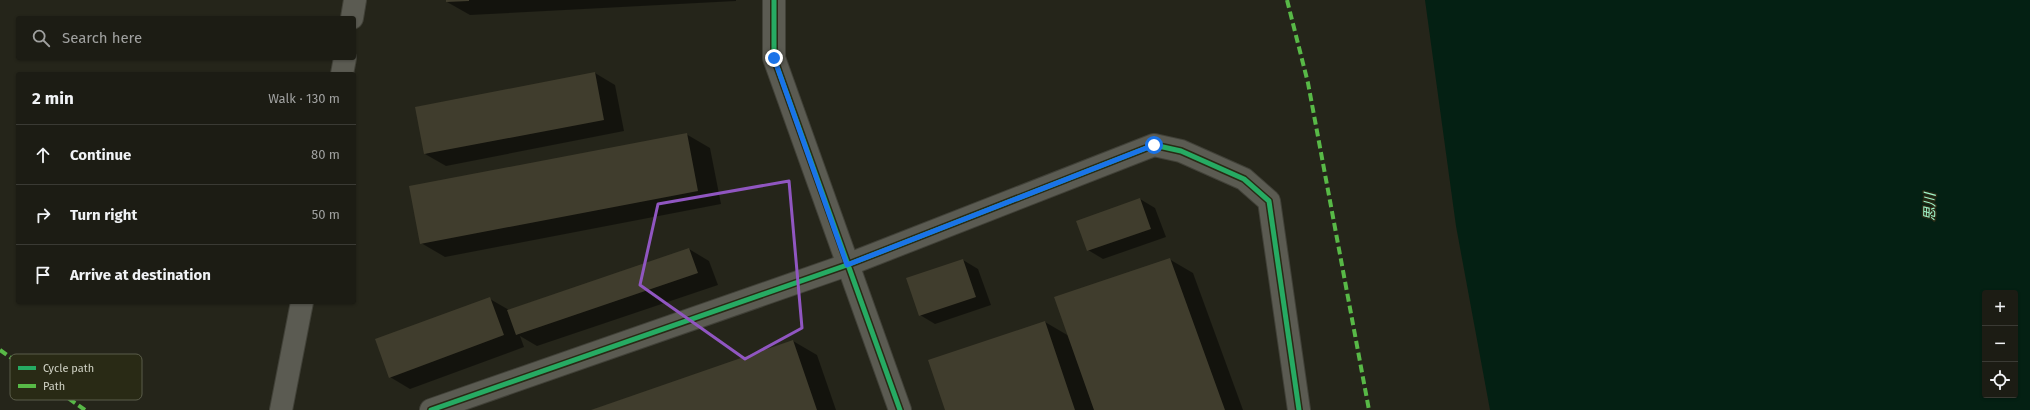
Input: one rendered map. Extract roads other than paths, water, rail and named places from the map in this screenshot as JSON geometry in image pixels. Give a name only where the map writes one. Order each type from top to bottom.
[{"type":"street","points":[[352,16],[355,0]]},
{"type":"street","points":[[774,0],[774,58],[900,410]]},
{"type":"street","points":[[342,72],[345,60]]},
{"type":"street","points":[[431,410],[847,265],[1154,145],[1181,151],[1244,179],[1269,201],[1299,410]]},
{"type":"street","points":[[281,410],[302,304]]},
{"type":"water","name":"思川","points":[[1425,0],[2030,0],[2030,410],[1490,410],[1456,226]]}]
